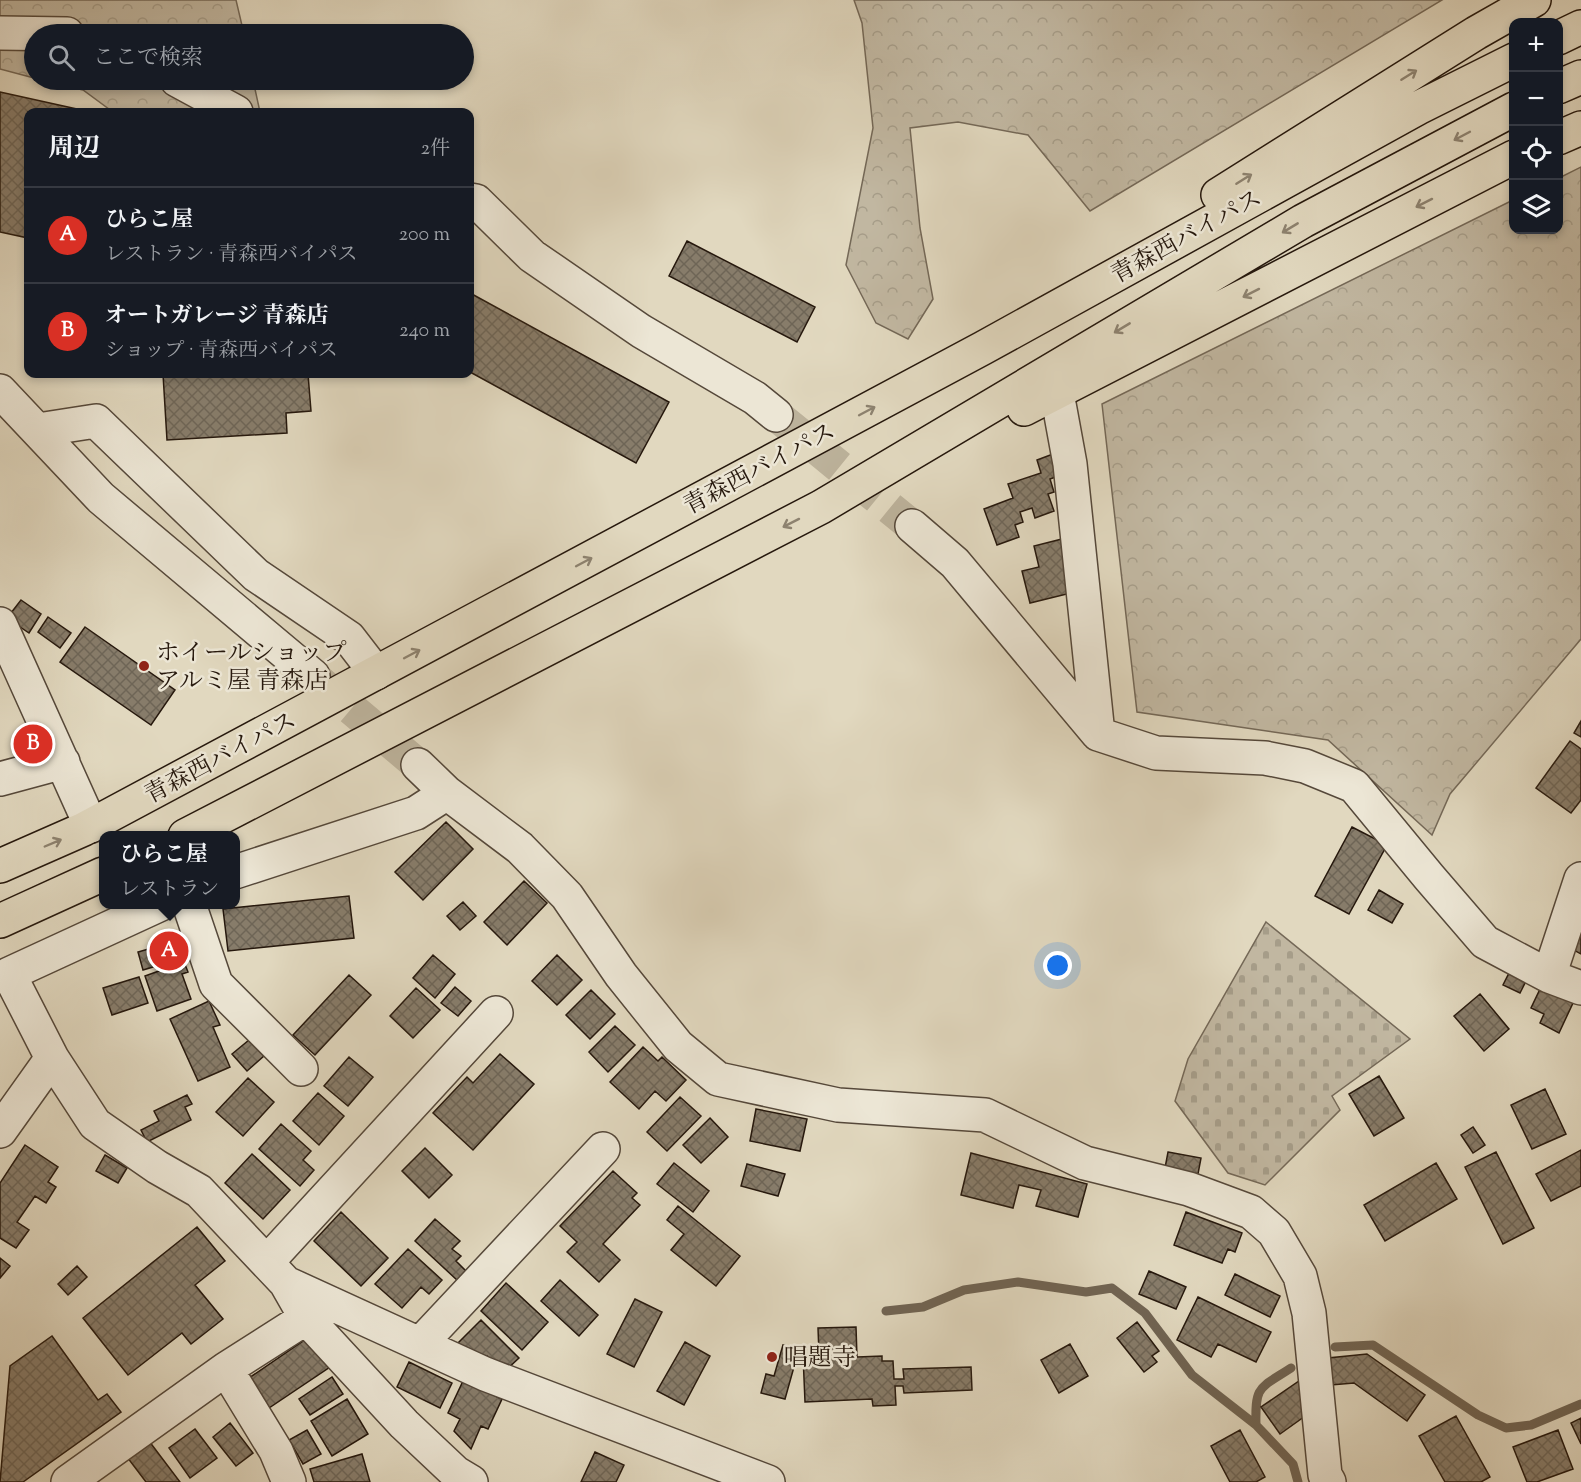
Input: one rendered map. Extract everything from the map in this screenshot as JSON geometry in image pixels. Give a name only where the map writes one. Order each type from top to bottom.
[{"type":"highway","points":[[983,348],[1193,211],[1476,33],[1534,0]]},
{"type":"highway","points":[[1563,36],[1581,27]]},
{"type":"highway","name":"青森西バイパス","points":[[0,867],[91,825],[983,348],[1418,108],[1509,62]]},
{"type":"highway","points":[[1563,85],[1581,77]]},
{"type":"highway","name":"青森西バイパス","points":[[195,831],[821,507],[1303,221],[1509,112]]},
{"type":"highway","points":[[1563,136],[1581,129]]},
{"type":"highway","points":[[821,507],[1057,393],[1509,160]]},
{"type":"highway","points":[[0,921],[99,876]]},
{"type":"street","points":[[0,33],[24,33]]},
{"type":"street","points":[[195,90],[229,108]]},
{"type":"street","points":[[474,201],[532,256],[641,331],[755,398],[776,415]]},
{"type":"street","points":[[0,390],[101,498],[313,676]]},
{"type":"street","points":[[1057,393],[1070,464],[1098,734]]},
{"type":"street","points":[[38,430],[96,422],[256,575],[349,638],[376,673]]},
{"type":"street","points":[[912,526],[956,563],[1098,734],[1156,753],[1275,760],[1305,766],[1354,786],[1485,942],[1550,976],[1581,988]]},
{"type":"street","points":[[0,624],[91,825]]},
{"type":"street","points":[[0,779],[63,762]]},
{"type":"street","points":[[418,765],[447,793],[520,848],[567,896],[621,975],[678,1046],[718,1079],[838,1105],[985,1115],[1085,1163],[1189,1190],[1251,1212],[1274,1232],[1300,1275],[1309,1313],[1325,1475],[1329,1482]]},
{"type":"street","points":[[240,870],[416,813],[447,793]]},
{"type":"street","points":[[1550,976],[1581,879]]},
{"type":"street","points":[[148,909],[4,963],[52,1058],[95,1124],[157,1167],[199,1191],[276,1273],[306,1318],[404,1424],[460,1479]]},
{"type":"street","points":[[191,909],[216,984],[301,1070]]},
{"type":"street","points":[[276,1273],[496,1013]]},
{"type":"street","points":[[0,1131],[52,1058]]},
{"type":"street","points":[[420,1344],[603,1149]]},
{"type":"street","points":[[276,1273],[485,1374],[768,1482]]},
{"type":"street","points":[[68,1482],[226,1369],[306,1318]]},
{"type":"street","points":[[226,1369],[276,1451],[289,1482]]},
{"type":"green space","points":[[0,0],[236,0],[242,24],[24,24],[24,75],[0,69]]},
{"type":"green space","points":[[854,0],[1442,0],[1090,211],[1028,135],[958,122],[910,128],[920,228],[933,299],[908,339],[876,323],[846,265],[873,128],[862,23]]},
{"type":"green space","points":[[83,90],[255,90],[259,108],[108,108]]},
{"type":"green space","points":[[1581,167],[1581,639],[1450,794],[1432,835],[1328,740],[1137,712],[1102,404],[1509,202],[1509,234],[1563,234],[1563,176]]},
{"type":"green space","points":[[1266,922],[1410,1039],[1332,1096],[1340,1110],[1265,1185],[1228,1173],[1175,1101],[1188,1059]]},
{"type":"building","points":[[0,92],[72,108],[24,108],[24,237],[0,232]]},
{"type":"building","points":[[687,241],[815,307],[797,342],[669,276]]},
{"type":"building","points":[[474,295],[669,402],[636,463],[474,374]]},
{"type":"building","points":[[163,378],[308,378],[311,411],[286,413],[287,433],[167,440]]},
{"type":"building","points":[[1053,454],[1061,475],[1050,479],[1054,492],[1048,494],[1054,511],[1035,518],[1032,508],[1020,512],[1023,522],[1015,525],[1019,537],[997,545],[984,509],[1013,498],[1008,484],[1041,473],[1037,460]]},
{"type":"building","points":[[1062,539],[1075,592],[1030,603],[1022,571],[1039,567],[1034,546]]},
{"type":"building","points":[[21,600],[41,614],[29,633],[7,618]]},
{"type":"building","points":[[48,617],[71,633],[60,648],[38,632]]},
{"type":"building","points":[[85,627],[175,690],[151,725],[60,662]]},
{"type":"building","points":[[1581,721],[1581,737],[1574,733]]},
{"type":"building","points":[[1570,741],[1581,749],[1581,800],[1571,813],[1536,788]]},
{"type":"building","points":[[446,822],[473,849],[423,900],[395,872]]},
{"type":"building","points":[[1352,827],[1387,845],[1349,914],[1315,896]]},
{"type":"building","points":[[524,881],[547,903],[507,945],[484,922]]},
{"type":"building","points":[[1379,890],[1403,904],[1392,923],[1368,910]]},
{"type":"building","points":[[349,896],[354,938],[228,951],[223,909]]},
{"type":"building","points":[[463,902],[476,916],[460,930],[447,916]]},
{"type":"building","points":[[1581,926],[1581,954],[1570,948]]},
{"type":"building","points":[[176,933],[183,958],[143,970],[138,952],[159,946],[157,939]]},
{"type":"building","points":[[433,955],[455,974],[435,998],[413,978]]},
{"type":"building","points":[[557,955],[582,980],[557,1005],[532,981]]},
{"type":"building","points":[[184,962],[188,972],[182,974],[191,999],[157,1011],[145,976]]},
{"type":"building","points":[[1511,969],[1528,977],[1520,993],[1503,985]]},
{"type":"building","points":[[349,975],[371,995],[315,1055],[293,1035]]},
{"type":"building","points":[[139,977],[148,1003],[112,1015],[103,988]]},
{"type":"building","points":[[455,987],[471,1001],[458,1016],[441,1003]]},
{"type":"building","points":[[1541,987],[1573,1003],[1559,1033],[1540,1023],[1544,1014],[1531,1008]]},
{"type":"building","points":[[416,988],[440,1010],[413,1038],[390,1016]]},
{"type":"building","points":[[591,990],[615,1014],[590,1039],[566,1015]]},
{"type":"building","points":[[1480,994],[1509,1029],[1484,1051],[1454,1016]]},
{"type":"building","points":[[209,1001],[220,1025],[213,1027],[230,1067],[198,1081],[170,1019]]},
{"type":"building","points":[[615,1026],[635,1045],[608,1072],[589,1052]]},
{"type":"building","points":[[249,1040],[264,1056],[247,1071],[232,1054]]},
{"type":"building","points":[[643,1047],[658,1061],[662,1057],[686,1080],[666,1101],[655,1091],[639,1109],[610,1082]]},
{"type":"building","points":[[500,1054],[534,1084],[473,1150],[433,1113],[467,1077],[473,1083]]},
{"type":"building","points":[[349,1057],[373,1077],[348,1106],[324,1086]]},
{"type":"building","points":[[1379,1076],[1404,1118],[1374,1136],[1349,1094]]},
{"type":"building","points":[[248,1078],[274,1102],[243,1136],[216,1112]]},
{"type":"building","points":[[1545,1089],[1566,1134],[1532,1149],[1511,1105]]},
{"type":"building","points":[[318,1093],[344,1116],[319,1145],[293,1121]]},
{"type":"building","points":[[187,1095],[192,1104],[185,1107],[191,1120],[147,1142],[141,1130],[159,1121],[154,1111]]},
{"type":"building","points":[[680,1097],[701,1116],[667,1151],[647,1132]]},
{"type":"building","points":[[756,1109],[807,1119],[800,1151],[750,1141]]},
{"type":"building","points":[[710,1118],[728,1137],[701,1163],[683,1145]]},
{"type":"building","points":[[281,1124],[311,1151],[303,1160],[314,1170],[300,1186],[259,1149]]},
{"type":"building","points":[[1473,1127],[1485,1145],[1473,1153],[1461,1135]]},
{"type":"building","points":[[25,1145],[58,1167],[48,1182],[56,1187],[46,1203],[35,1196],[17,1222],[29,1230],[16,1248],[0,1238],[0,1183]]},
{"type":"building","points":[[425,1148],[452,1175],[429,1198],[402,1171]]},
{"type":"building","points":[[1581,1150],[1581,1186],[1551,1201],[1536,1174]]},
{"type":"building","points":[[1168,1152],[1201,1158],[1198,1174],[1165,1168]]},
{"type":"building","points":[[1496,1152],[1534,1228],[1503,1244],[1465,1167]]},
{"type":"building","points":[[971,1153],[1087,1184],[1078,1217],[1036,1206],[1041,1190],[1019,1185],[1013,1208],[961,1195]]},
{"type":"building","points":[[252,1154],[290,1190],[263,1219],[225,1183]]},
{"type":"building","points":[[105,1155],[127,1168],[118,1183],[96,1171]]},
{"type":"building","points":[[674,1163],[709,1191],[693,1212],[657,1184]]},
{"type":"building","points":[[1436,1163],[1457,1199],[1385,1241],[1364,1205]]},
{"type":"building","points":[[747,1164],[785,1174],[778,1196],[741,1186]]},
{"type":"building","points":[[613,1171],[637,1193],[632,1198],[640,1205],[603,1244],[620,1260],[599,1282],[567,1252],[577,1242],[560,1226]]},
{"type":"building","points":[[678,1206],[740,1256],[716,1286],[671,1250],[684,1234],[667,1220]]},
{"type":"building","points":[[341,1212],[388,1258],[361,1286],[314,1241]]},
{"type":"building","points":[[1186,1212],[1242,1233],[1235,1252],[1228,1249],[1222,1263],[1174,1245]]},
{"type":"building","points":[[435,1219],[460,1241],[452,1249],[461,1256],[456,1261],[467,1272],[458,1281],[415,1241]]},
{"type":"building","points":[[197,1227],[225,1261],[195,1285],[223,1319],[191,1344],[182,1333],[128,1375],[83,1318]]},
{"type":"building","points":[[408,1249],[442,1280],[429,1294],[421,1287],[402,1308],[375,1284]]},
{"type":"building","points":[[0,1258],[10,1266],[0,1278]]},
{"type":"building","points":[[77,1266],[87,1277],[68,1295],[58,1284]]},
{"type":"building","points":[[1149,1271],[1186,1287],[1176,1309],[1139,1294]]},
{"type":"building","points":[[1235,1274],[1280,1296],[1270,1317],[1225,1295]]},
{"type":"building","points":[[560,1280],[598,1315],[579,1336],[541,1301]]},
{"type":"building","points":[[506,1283],[548,1322],[522,1350],[481,1311]]},
{"type":"building","points":[[1198,1297],[1271,1332],[1256,1362],[1218,1344],[1211,1357],[1177,1340]]},
{"type":"building","points":[[635,1299],[662,1312],[634,1367],[607,1354]]},
{"type":"building","points":[[481,1320],[519,1358],[503,1373],[487,1356],[478,1365],[457,1344]]},
{"type":"building","points":[[1137,1322],[1159,1351],[1152,1356],[1157,1362],[1144,1372],[1117,1338]]},
{"type":"building","points":[[856,1327],[857,1357],[882,1356],[882,1361],[893,1361],[894,1379],[904,1379],[903,1369],[971,1367],[972,1390],[904,1393],[903,1386],[895,1386],[896,1405],[873,1406],[872,1399],[805,1402],[803,1355],[819,1354],[818,1328]]},
{"type":"building","points":[[52,1336],[98,1400],[107,1394],[121,1412],[23,1482],[0,1482],[10,1366]]},
{"type":"building","points":[[309,1337],[330,1367],[269,1408],[249,1378]]},
{"type":"building","points":[[685,1342],[710,1356],[684,1405],[657,1391]]},
{"type":"building","points":[[1070,1344],[1088,1376],[1059,1393],[1041,1360]]},
{"type":"building","points":[[783,1345],[799,1349],[785,1399],[761,1393],[766,1374],[774,1376]]},
{"type":"building","points":[[1367,1354],[1425,1395],[1407,1421],[1354,1383],[1331,1385],[1328,1358]]},
{"type":"building","points":[[409,1362],[452,1383],[440,1408],[397,1387]]},
{"type":"building","points":[[332,1377],[343,1394],[310,1415],[299,1399]]},
{"type":"building","points":[[463,1381],[502,1399],[488,1429],[481,1426],[471,1449],[454,1431],[460,1419],[448,1413]]},
{"type":"building","points":[[1299,1381],[1308,1414],[1280,1434],[1261,1407]]},
{"type":"building","points":[[347,1399],[368,1434],[332,1456],[311,1421]]},
{"type":"building","points":[[1456,1416],[1490,1477],[1481,1482],[1445,1482],[1419,1436]]},
{"type":"building","points":[[1581,1418],[1581,1444],[1571,1423]]},
{"type":"building","points":[[230,1423],[253,1453],[236,1466],[213,1437]]},
{"type":"building","points":[[195,1429],[217,1458],[190,1478],[169,1448]]},
{"type":"building","points":[[307,1430],[321,1454],[303,1464],[289,1440]]},
{"type":"building","points":[[1240,1430],[1265,1477],[1256,1482],[1230,1482],[1211,1446]]},
{"type":"building","points":[[1558,1430],[1573,1469],[1537,1482],[1527,1482],[1513,1447]]},
{"type":"building","points":[[149,1441],[180,1482],[146,1482],[127,1457]]},
{"type":"building","points":[[595,1452],[624,1465],[616,1482],[581,1482]]},
{"type":"building","points":[[362,1454],[370,1482],[314,1482],[310,1469]]},
{"type":"waterway","points":[[886,1311],[923,1307],[964,1290],[1018,1282],[1086,1292],[1112,1288],[1145,1313],[1192,1375],[1256,1425],[1293,1464],[1298,1482]]},
{"type":"waterway","points":[[1335,1347],[1373,1345],[1478,1415],[1506,1428],[1531,1425],[1581,1404]]},
{"type":"waterway","points":[[1256,1425],[1257,1402],[1261,1389],[1291,1368]]},
{"type":"tunnel","points":[[776,415],[912,526]]},
{"type":"tunnel","points":[[314,677],[418,765]]},
{"type":"place","name":"ホイールショップ アルミ屋 青森店","points":[[144,666]]},
{"type":"place","name":"オートガレージ 青森店","points":[[33,744]]},
{"type":"place","name":"ひらこ屋","points":[[169,951]]},
{"type":"place","name":"唱題寺","points":[[772,1357]]}]
